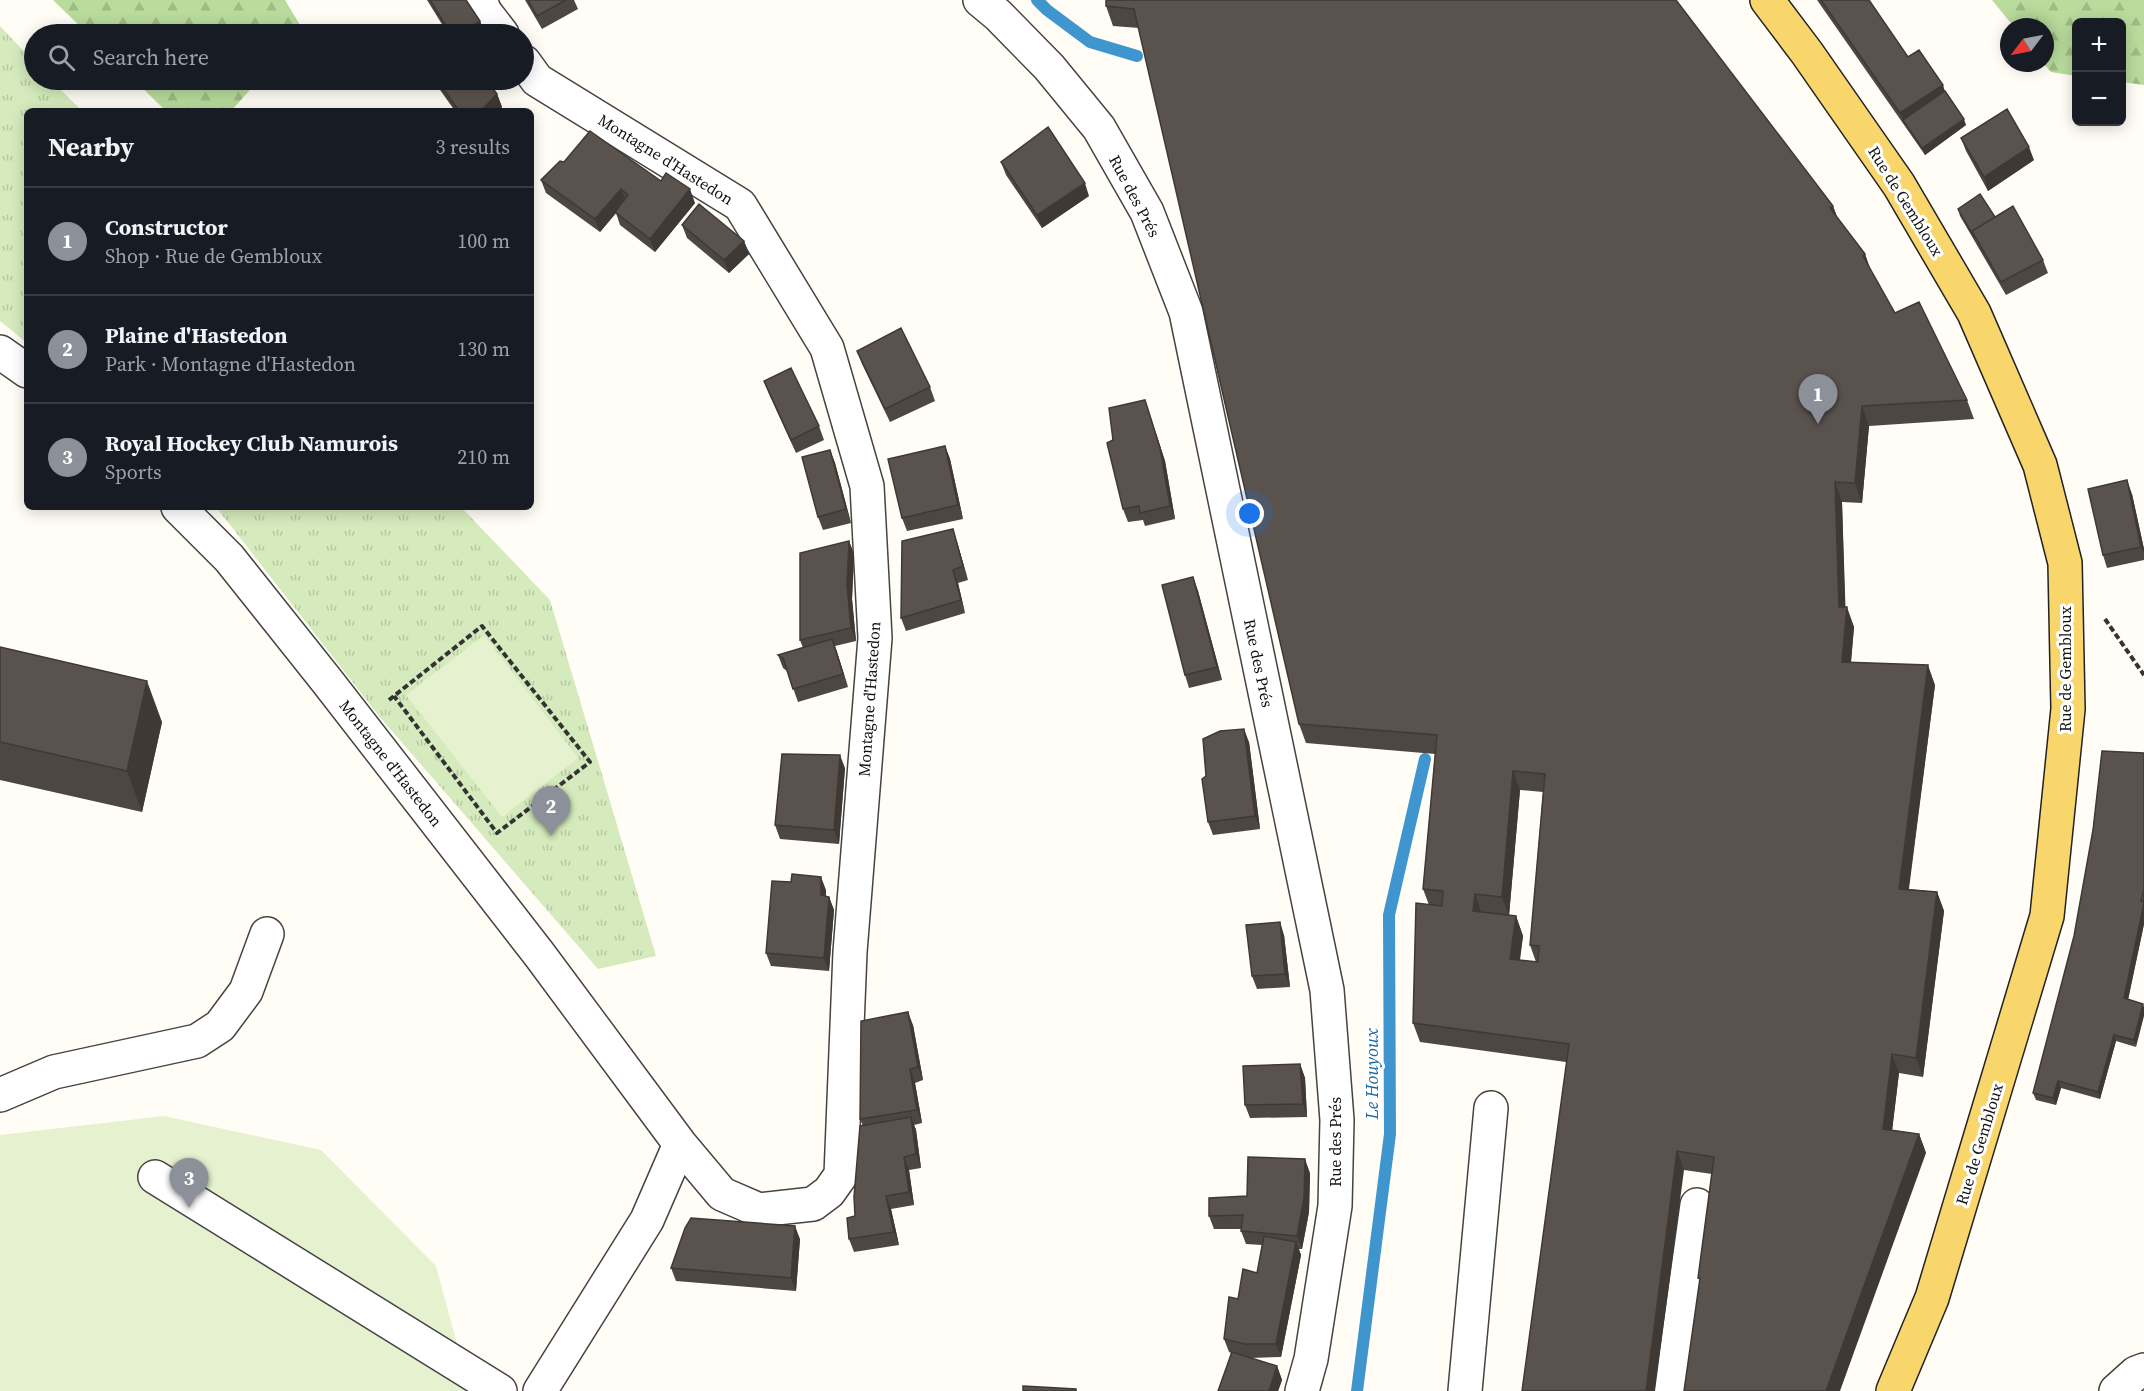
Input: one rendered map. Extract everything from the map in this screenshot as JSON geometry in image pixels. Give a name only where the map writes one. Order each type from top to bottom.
[{"type":"main road","name":"Rue de Gembloux","points":[[1767,0],[1899,185],[1974,313],[2040,465],[2065,563],[2068,709],[2047,916],[1932,1298],[1893,1391]]},
{"type":"street","points":[[480,0],[484,12],[494,24]]},
{"type":"street","name":"Rue des Prés","points":[[980,0],[1049,67],[1099,128],[1147,212],[1186,312],[1327,990],[1337,1120],[1335,1206],[1311,1359],[1302,1391]]},
{"type":"street","name":"Montagne d'Hastedon","points":[[181,510],[229,558],[360,723],[539,954],[680,1144],[722,1194],[759,1210],[813,1204],[829,1192],[841,1175],[850,952],[875,638],[867,486],[827,348],[740,205],[537,80],[534,76]]},
{"type":"street","points":[[0,352],[24,369]]},
{"type":"street","points":[[0,1095],[54,1072],[197,1041],[220,1026],[246,991],[267,934]]},
{"type":"street","points":[[1465,1391],[1491,1108]]},
{"type":"street","points":[[540,1391],[646,1220],[680,1144]]},
{"type":"street","points":[[155,1176],[500,1391]]},
{"type":"street","points":[[1671,1391],[1697,1205]]},
{"type":"street","points":[[2115,1391],[2136,1373],[2144,1370]]},
{"type":"path","points":[[360,723],[482,626],[590,762],[497,833],[394,696]]},
{"type":"green space","points":[[53,0],[285,0],[299,24],[78,24]]},
{"type":"green space","points":[[1992,0],[2144,0],[2144,85],[2126,83],[2126,18],[2072,18],[2072,75],[2051,72],[2054,72],[2054,18],[2007,18]]},
{"type":"green space","points":[[0,26],[24,51],[24,90],[61,90],[79,108],[24,108],[24,341],[0,321]]},
{"type":"green space","points":[[144,90],[250,90],[234,108],[163,108]]},
{"type":"green space","points":[[218,510],[464,510],[550,600],[656,956],[598,969],[379,716]]},
{"type":"green space","points":[[484,635],[578,758],[502,817],[406,695]]},
{"type":"green space","points":[[164,1116],[321,1150],[436,1266],[468,1385],[475,1391],[0,1391],[0,1135]]},
{"type":"building","points":[[430,0],[466,0],[480,21],[476,24],[445,24]]},
{"type":"building","points":[[528,0],[566,0],[537,16]]},
{"type":"building","points":[[1106,0],[1676,0],[1833,206],[1830,208],[1865,254],[1863,256],[1895,313],[1919,302],[1967,400],[1862,406],[1855,483],[1835,482],[1839,607],[1847,607],[1842,662],[1928,665],[1899,889],[1937,892],[1916,1058],[1892,1054],[1883,1129],[1919,1134],[1826,1391],[1684,1391],[1714,1157],[1677,1151],[1646,1391],[1522,1391],[1569,1044],[1413,1023],[1416,903],[1442,906],[1443,891],[1423,889],[1437,735],[1299,724],[1134,9],[1106,6]],"holes":[[[1513,771],[1545,774],[1530,945],[1539,946],[1538,962],[1510,959],[1516,916],[1473,911],[1475,894],[1502,897]]]},
{"type":"building","points":[[1821,0],[1869,0],[1908,57],[1919,50],[1943,85],[1900,113]]},
{"type":"building","points":[[444,90],[494,90],[497,94],[484,108],[457,108]]},
{"type":"building","points":[[1945,91],[1964,119],[1922,148],[1903,120]]},
{"type":"building","points":[[2007,109],[2029,147],[1984,177],[1961,138]]},
{"type":"building","points":[[1048,127],[1085,183],[1037,215],[1001,162]]},
{"type":"building","points":[[590,131],[661,181],[666,173],[690,189],[650,239],[615,212],[628,195],[621,189],[595,219],[541,180],[560,161],[564,162]]},
{"type":"building","points":[[1980,194],[1995,217],[1972,231],[1974,237],[1958,209]]},
{"type":"building","points":[[699,204],[744,241],[724,260],[682,225]]},
{"type":"building","points":[[2013,206],[2043,260],[2001,282],[1972,231]]},
{"type":"building","points":[[901,328],[930,387],[885,409],[857,351]]},
{"type":"building","points":[[791,368],[819,426],[791,440],[764,381]]},
{"type":"building","points":[[1145,400],[1160,448],[1170,506],[1140,513],[1139,506],[1123,509],[1107,443],[1113,440],[1109,408]]},
{"type":"building","points":[[945,446],[958,505],[902,518],[888,459]]},
{"type":"building","points":[[830,450],[846,509],[818,517],[802,457]]},
{"type":"building","points":[[2127,480],[2141,547],[2103,555],[2088,489]]},
{"type":"building","points":[[953,529],[963,566],[953,570],[961,600],[901,618],[902,541]]},
{"type":"building","points":[[849,541],[847,585],[851,628],[800,640],[800,553]]},
{"type":"building","points":[[1193,577],[1217,667],[1185,675],[1162,585]]},
{"type":"building","points":[[832,639],[843,674],[793,689],[783,658],[778,655]]},
{"type":"building","points":[[0,647],[147,681],[127,771],[0,742]]},
{"type":"building","points":[[1244,729],[1255,816],[1208,822],[1202,779],[1206,776],[1203,739],[1220,731]]},
{"type":"building","points":[[2102,751],[2144,753],[2144,889],[2141,901],[2144,903],[2124,998],[2143,1004],[2134,1040],[2114,1035],[2098,1092],[2058,1081],[2053,1098],[2033,1093],[2074,936],[2093,830]]},
{"type":"building","points":[[782,754],[840,755],[834,830],[775,825]]},
{"type":"building","points":[[792,874],[821,877],[821,895],[829,897],[824,958],[766,953],[772,881],[791,882]]},
{"type":"building","points":[[1280,922],[1285,974],[1252,976],[1246,925]]},
{"type":"building","points":[[908,1012],[918,1067],[910,1069],[917,1110],[860,1119],[861,1021]]},
{"type":"building","points":[[1300,1064],[1303,1104],[1245,1105],[1243,1066]]},
{"type":"building","points":[[911,1117],[916,1154],[904,1157],[909,1192],[886,1196],[894,1232],[849,1239],[847,1218],[855,1216],[854,1197],[860,1126]]},
{"type":"building","points":[[1248,1157],[1305,1159],[1304,1198],[1297,1236],[1241,1231],[1243,1215],[1209,1216],[1209,1198],[1247,1196]]},
{"type":"building","points":[[691,1218],[795,1226],[791,1278],[671,1268],[685,1228]]},
{"type":"building","points":[[1264,1236],[1296,1242],[1276,1344],[1245,1344],[1224,1339],[1229,1297],[1238,1299],[1243,1269],[1257,1273]]},
{"type":"building","points":[[1232,1352],[1277,1366],[1269,1391],[1218,1391]]},
{"type":"building","points":[[1023,1386],[1076,1389],[1076,1391],[1023,1391]]},
{"type":"waterway","name":"Le Houyoux","points":[[1037,0],[1090,42],[1137,56]]},
{"type":"waterway","name":"Le Houyoux","points":[[1357,1391],[1390,1134],[1389,915],[1425,759]]},
{"type":"place","name":"Constructor","points":[[1818,424]]},
{"type":"place","name":"Plaine d'Hastedon","points":[[551,836]]},
{"type":"place","name":"Royal Hockey Club Namurois","points":[[189,1208]]}]
